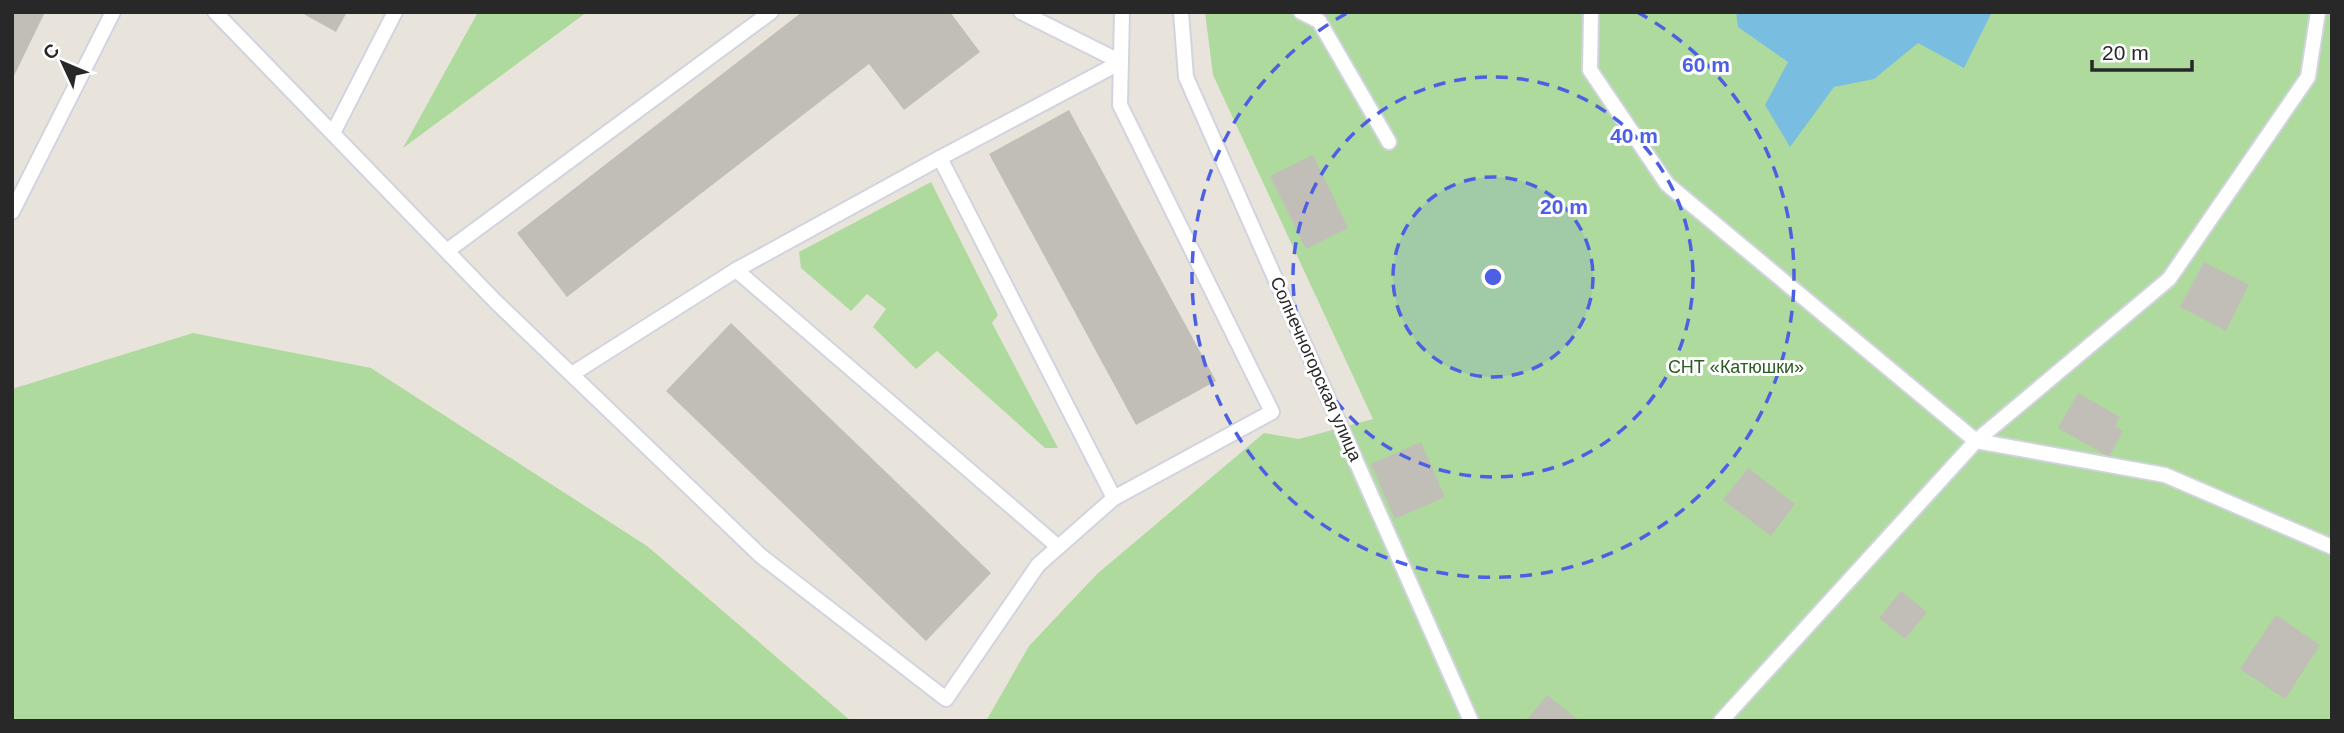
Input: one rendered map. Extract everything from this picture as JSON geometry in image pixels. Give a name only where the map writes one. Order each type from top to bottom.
[{"type":"lane","points":[[12,212],[113,12]]},
{"type":"lane","points":[[215,12],[447,251],[761,556],[946,699],[1038,565],[1056,545],[1114,498],[1272,412],[1120,105],[1122,12]]},
{"type":"lane","points":[[333,134],[395,12]]},
{"type":"lane","points":[[447,251],[771,12]]},
{"type":"lane","points":[[1021,12],[1121,62]]},
{"type":"lane","name":"Солнечногорская улица","points":[[1181,12],[1186,77],[1471,721]]},
{"type":"lane","points":[[1301,12],[1319,21],[1389,142]]},
{"type":"lane","points":[[1591,12],[1590,70],[1667,184],[1976,442],[2165,475],[2332,547]]},
{"type":"lane","points":[[1721,721],[1976,442],[2169,279],[2308,77],[2318,12]]},
{"type":"lane","points":[[572,374],[736,270],[1121,62]]},
{"type":"lane","points":[[940,158],[1114,498]]},
{"type":"lane","points":[[736,270],[1056,545]]},
{"type":"green space","points":[[478,12],[587,12],[403,148]]},
{"type":"green space","name":"СНТ «Катюшки»","points":[[1205,12],[2332,12],[2332,721],[986,721],[1029,646],[1097,574],[1264,433],[1299,439],[1373,419],[1213,75]]},
{"type":"green space","points":[[931,182],[998,315],[992,323],[1058,448],[1045,448],[937,351],[916,369],[873,327],[886,309],[867,294],[851,311],[801,268],[799,252]]},
{"type":"green space","points":[[193,333],[371,368],[647,546],[851,721],[12,721],[12,389]]},
{"type":"water","points":[[1736,12],[1992,12],[1964,68],[1918,43],[1874,79],[1834,87],[1790,147],[1765,105],[1788,62],[1738,27]]},
{"type":"building","points":[[12,12],[45,12],[12,80]]},
{"type":"building","points":[[300,12],[347,12],[336,32]]},
{"type":"building","points":[[802,12],[950,12],[980,52],[904,110],[869,64],[567,297],[517,233]]},
{"type":"building","points":[[1069,110],[1216,381],[1136,425],[989,154]]},
{"type":"building","points":[[1313,155],[1348,228],[1306,249],[1270,176]]},
{"type":"building","points":[[2204,262],[2249,285],[2226,331],[2180,307]]},
{"type":"building","points":[[731,323],[991,573],[926,641],[666,391]]},
{"type":"building","points":[[2078,393],[2120,417],[2115,426],[2123,431],[2109,457],[2058,428]]},
{"type":"building","points":[[1421,442],[1445,497],[1395,519],[1371,464]]},
{"type":"building","points":[[1748,468],[1795,504],[1771,536],[1723,500]]},
{"type":"building","points":[[1901,591],[1927,612],[1905,639],[1879,618]]},
{"type":"building","points":[[2276,615],[2320,645],[2285,699],[2240,669]]},
{"type":"building","points":[[1547,695],[1580,721],[1526,721]]}]
